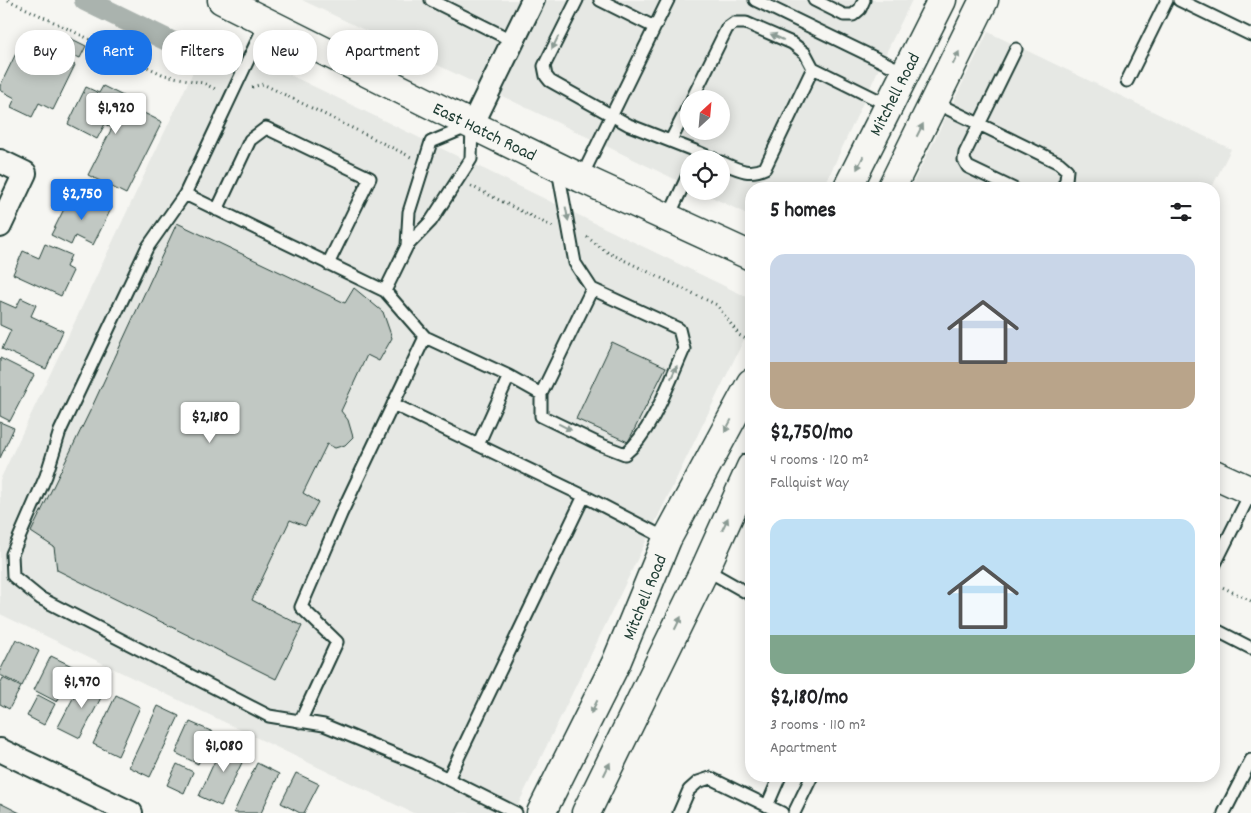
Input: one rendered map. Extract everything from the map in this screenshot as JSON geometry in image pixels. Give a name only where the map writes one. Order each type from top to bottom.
[{"type":"main road","name":"Mitchell Road","points":[[850,182],[904,72],[942,0]]},
{"type":"main road","points":[[894,182],[984,0]]},
{"type":"main road","name":"East Hatch Road","points":[[236,3],[266,22],[472,125],[581,178],[745,253]]},
{"type":"main road","name":"Mitchell Road","points":[[541,813],[616,664],[667,539],[745,395]]},
{"type":"main road","points":[[1220,477],[1251,492]]},
{"type":"main road","points":[[586,813],[705,569],[745,480]]},
{"type":"street","points":[[472,125],[534,0]]},
{"type":"street","points":[[0,161],[25,173],[0,226]]},
{"type":"street","points":[[0,750],[103,807],[131,813]]},
{"type":"lane","points":[[431,0],[513,41]]},
{"type":"lane","points":[[578,0],[548,58],[544,70],[546,76],[550,81],[630,125],[671,140],[688,150]]},
{"type":"lane","points":[[600,0],[654,27]]},
{"type":"lane","points":[[581,178],[668,0]]},
{"type":"lane","points":[[755,0],[904,72]]},
{"type":"lane","points":[[814,0],[844,15],[853,15],[860,10],[864,0]]},
{"type":"lane","points":[[1127,82],[1167,0]]},
{"type":"lane","points":[[1179,0],[1251,35]]},
{"type":"lane","points":[[266,22],[185,194],[147,248],[60,431],[46,476],[12,554],[13,576],[40,598],[269,716],[324,725],[416,763],[516,813]]},
{"type":"lane","points":[[696,90],[727,28],[734,23],[746,23],[792,43],[805,53],[813,68],[888,105]]},
{"type":"lane","points":[[999,182],[968,167],[964,160],[965,153],[1016,49]]},
{"type":"lane","points":[[730,166],[745,172],[757,172],[765,168],[813,68]]},
{"type":"lane","points":[[934,102],[1059,162],[1067,170],[1065,182]]},
{"type":"lane","points":[[671,140],[680,122]]},
{"type":"lane","points":[[385,291],[407,246],[431,221],[471,159],[472,125],[431,142],[409,212],[407,246]]},
{"type":"lane","points":[[217,210],[250,140],[266,128],[370,178],[328,264]]},
{"type":"lane","points":[[557,166],[575,263],[592,289],[679,330],[684,350],[652,419],[636,445],[625,454],[599,444],[541,416],[541,394],[592,289]]},
{"type":"lane","points":[[668,218],[680,192]]},
{"type":"lane","points":[[185,194],[385,291],[425,336],[509,376],[541,394]]},
{"type":"lane","points":[[300,722],[337,642],[301,607],[341,514],[425,336]]},
{"type":"lane","points":[[478,445],[509,376]]},
{"type":"lane","points":[[393,404],[584,496],[667,539]]},
{"type":"lane","points":[[1220,554],[1251,492]]},
{"type":"lane","points":[[448,779],[584,496]]},
{"type":"lane","points":[[705,569],[745,592]]},
{"type":"lane","points":[[1220,632],[1251,648]]},
{"type":"lane","points":[[1224,813],[1251,760]]},
{"type":"lane","points":[[679,813],[689,790],[698,782],[710,778],[782,813]]},
{"type":"lane","points":[[767,806],[777,782]]},
{"type":"lane","points":[[794,813],[809,782]]},
{"type":"path","points":[[8,0],[164,75],[203,83],[223,94],[263,84],[424,164]]},
{"type":"path","points":[[458,180],[563,232],[588,237],[605,251],[717,305],[738,335],[745,339]]},
{"type":"path","points":[[1220,586],[1251,601]]},
{"type":"shaded area","points":[[302,0],[912,0],[826,182],[745,182],[745,213],[718,200],[730,200],[730,150],[680,150],[680,182],[438,65],[438,30],[364,30]]},
{"type":"shaded area","points":[[988,32],[1231,149],[1214,182],[913,182]]},
{"type":"shaded area","points":[[243,52],[253,57],[253,75],[290,75],[745,296],[745,337],[514,813],[413,813],[0,614],[0,480],[192,75],[243,75]]},
{"type":"building","points":[[75,40],[85,46],[80,58],[75,56]]},
{"type":"building","points":[[15,55],[15,75],[70,75],[53,110],[39,103],[32,117],[11,107],[15,98],[0,90],[0,86]]},
{"type":"building","points":[[103,86],[137,103],[134,108],[162,122],[126,194],[88,175],[112,128],[105,124],[97,139],[68,124],[86,87],[99,93]]},
{"type":"building","points":[[86,193],[112,207],[93,245],[75,236],[71,245],[51,235],[67,203],[78,209]]},
{"type":"building","points":[[177,223],[345,303],[354,288],[383,312],[392,338],[379,361],[367,355],[341,411],[348,420],[353,437],[345,445],[335,448],[327,444],[303,493],[318,502],[305,526],[290,520],[252,600],[302,626],[276,679],[57,570],[54,547],[31,532],[91,409]]},
{"type":"building","points":[[45,244],[71,255],[66,267],[73,271],[61,296],[13,274],[23,251],[39,258]]},
{"type":"building","points":[[21,298],[36,305],[31,316],[63,331],[46,369],[2,349],[11,330],[0,325],[0,301],[16,308]]},
{"type":"building","points":[[612,342],[666,367],[628,442],[576,419]]},
{"type":"building","points":[[0,358],[34,375],[10,421],[0,416]]},
{"type":"building","points":[[0,422],[14,428],[0,458]]},
{"type":"building","points":[[16,639],[39,651],[22,686],[0,675],[0,671]]},
{"type":"building","points":[[51,656],[74,667],[57,702],[34,690]]},
{"type":"building","points":[[3,678],[21,687],[9,709],[0,704],[0,684]]},
{"type":"building","points":[[83,679],[105,690],[80,738],[58,727]]},
{"type":"building","points":[[38,695],[55,704],[44,725],[27,716]]},
{"type":"building","points":[[116,695],[140,707],[118,756],[93,744]]},
{"type":"building","points":[[158,706],[179,716],[150,777],[129,767]]},
{"type":"building","points":[[190,722],[213,732],[198,764],[176,753]]},
{"type":"building","points":[[237,740],[250,746],[221,806],[199,796],[222,745],[232,750]]},
{"type":"building","points":[[257,763],[279,774],[261,813],[235,813],[234,812]]},
{"type":"building","points":[[177,764],[193,772],[184,793],[167,785]]},
{"type":"building","points":[[296,773],[319,784],[304,813],[300,813],[281,803]]},
{"type":"building","points":[[0,803],[20,813],[0,813]]},
{"type":"waterway","points":[[85,0],[162,38]]}]
